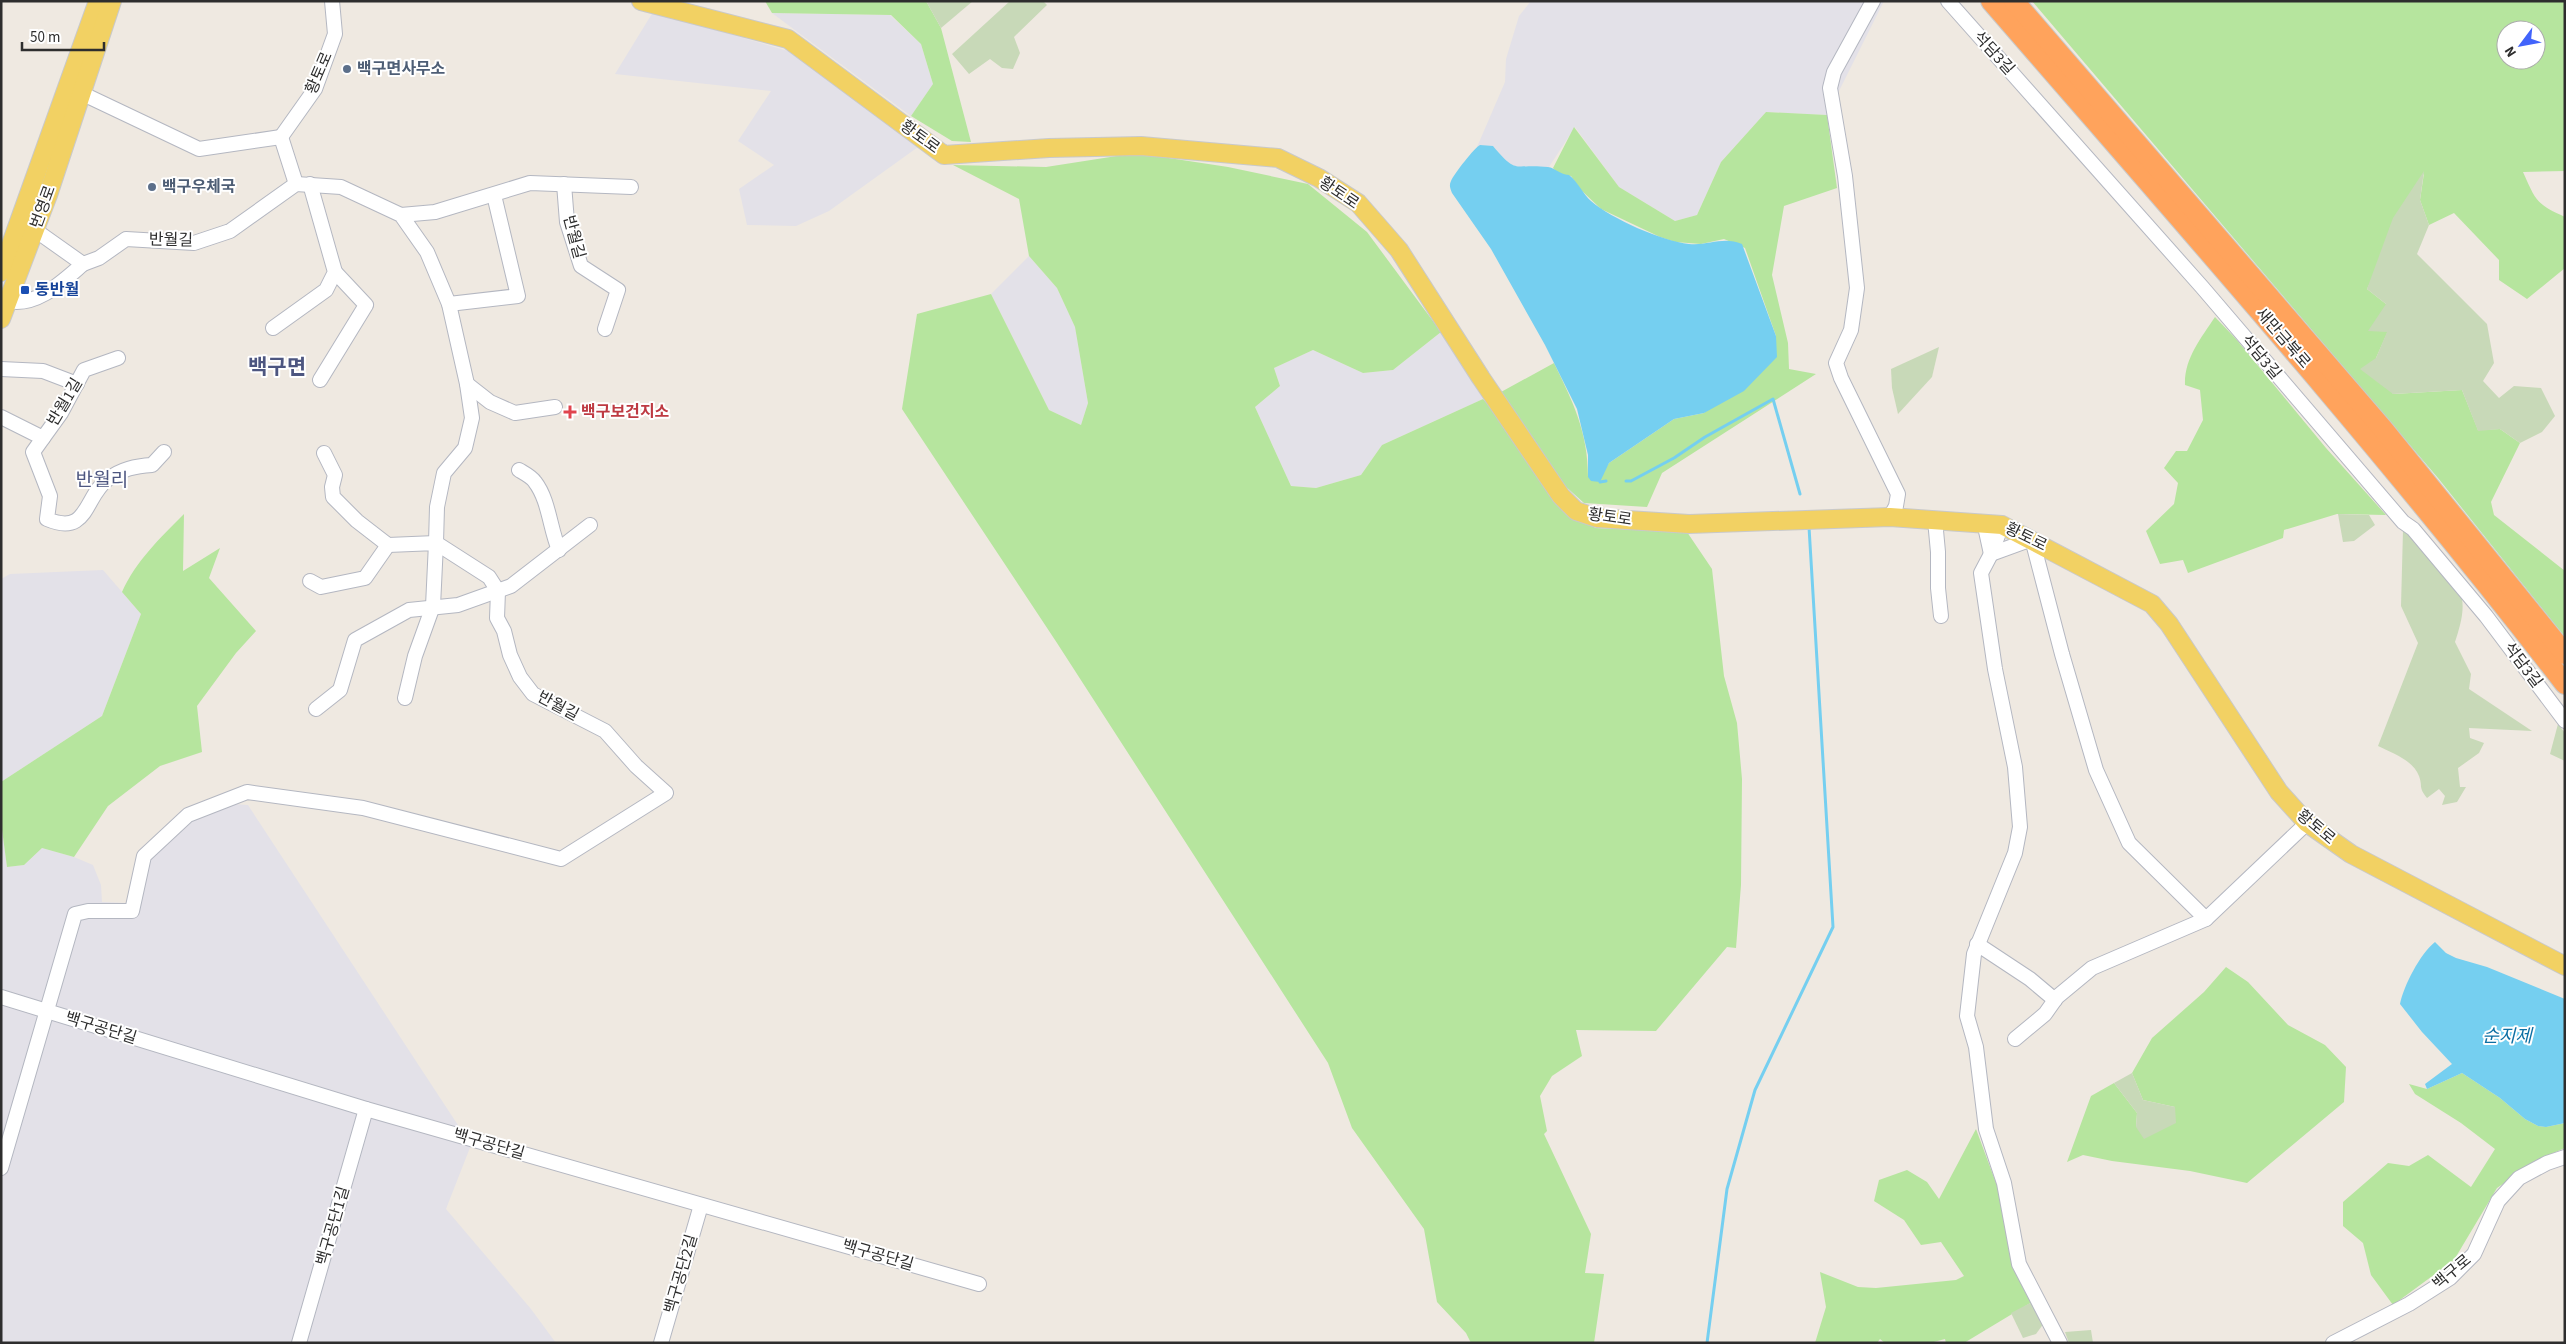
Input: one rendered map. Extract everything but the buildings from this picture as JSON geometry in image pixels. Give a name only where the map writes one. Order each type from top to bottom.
[{"type":"highway","name":"새만금북로","points":[[1991,1],[2369,438],[2472,562],[2565,684]]},
{"type":"highway","name":"새만금북로","points":[[2014,1],[2383,429],[2565,654]]},
{"type":"main road","name":"번영로","points":[[1,319],[35,230],[74,94],[98,1]]},
{"type":"main road","name":"번영로","points":[[1,272],[22,210],[74,94],[112,1]]},
{"type":"main road","name":"황토로","points":[[641,1],[788,39],[944,155],[1140,146],[1278,158],[1319,178],[1358,203],[1399,250],[1480,378],[1561,496],[1576,511],[1597,518],[1689,524],[1890,517],[1984,522],[2002,525],[2032,539],[2152,604],[2169,624],[2279,792],[2307,823],[2351,854],[2565,966]]},
{"type":"street","name":"황토로","points":[[281,137],[315,89],[335,34],[332,1]]},
{"type":"street","points":[[1873,1],[1834,72],[1830,88],[1845,176],[1858,288],[1851,330],[1836,362],[1841,378],[1898,494],[1896,506],[1890,517]]},
{"type":"street","name":"석담3길","points":[[1948,1],[2202,288],[2403,522],[2414,529],[2486,616],[2565,721]]},
{"type":"street","points":[[74,94],[199,149],[281,137],[303,184],[335,272],[366,305],[320,380]]},
{"type":"street","points":[[401,215],[434,212],[530,183],[631,187]]},
{"type":"street","points":[[303,184],[341,187],[401,215],[427,252],[449,304],[467,384],[472,418],[465,448],[444,473],[437,506],[433,606],[415,656],[405,698]]},
{"type":"street","name":"반월길","points":[[8,301],[20,304],[54,289],[83,264],[99,258],[126,239],[194,243],[230,231],[303,184]]},
{"type":"street","name":"반월길","points":[[564,184],[567,222],[581,266],[618,290],[605,329]]},
{"type":"street","points":[[449,304],[518,296],[494,195]]},
{"type":"street","points":[[35,230],[83,264]]},
{"type":"street","points":[[273,328],[326,290],[335,272]]},
{"type":"street","name":"반월1길","points":[[118,358],[84,370],[61,413],[34,452],[50,496],[47,519],[57,523],[70,524],[88,509],[99,488],[107,480],[132,466],[152,465],[164,452]]},
{"type":"street","points":[[1,369],[43,371],[77,384]]},
{"type":"street","points":[[467,384],[490,402],[515,413],[555,407]]},
{"type":"street","name":"반월1길","points":[[1,417],[43,438]]},
{"type":"street","points":[[324,453],[334,475],[333,497],[357,521],[388,545],[436,543],[488,577],[498,591]]},
{"type":"street","points":[[519,470],[535,481],[544,498],[551,530],[559,550]]},
{"type":"street","points":[[1936,520],[1938,588],[1941,616]]},
{"type":"street","points":[[1984,522],[1991,554]]},
{"type":"street","points":[[316,709],[340,690],[355,640],[409,610],[433,606],[458,605],[511,586],[590,525]]},
{"type":"street","points":[[2002,525],[1991,554],[1981,573],[1995,669],[2015,767],[2020,827],[2015,853],[1974,954],[1967,1016],[1976,1047],[1986,1129],[2004,1183],[2019,1264],[2060,1343]]},
{"type":"street","points":[[1991,554],[2032,539],[2062,654],[2096,770],[2129,843],[2206,919]]},
{"type":"street","points":[[310,581],[321,587],[364,578],[388,545]]},
{"type":"street","name":"반월길","points":[[47,1011],[75,914],[88,911],[132,911],[144,856],[188,815],[247,792],[363,808],[561,859],[666,793],[636,766],[605,730],[533,694],[520,677],[510,656],[504,631],[497,618],[498,591]]},
{"type":"street","points":[[2016,1039],[2045,1014],[2055,1000],[2092,968],[2206,919],[2307,823]]},
{"type":"street","points":[[1977,944],[2030,979],[2055,1000]]},
{"type":"street","name":"백구공단길","points":[[1,997],[366,1109],[979,1284]]},
{"type":"street","points":[[1,1168],[47,1011]]},
{"type":"street","name":"백구공단1길","points":[[299,1343],[366,1109]]},
{"type":"street","name":"백구로","points":[[2333,1343],[2409,1304],[2450,1278],[2474,1254],[2498,1201],[2519,1178],[2547,1163],[2565,1157]]},
{"type":"street","name":"백구공단2길","points":[[661,1343],[701,1205]]},
{"type":"shaded area","points":[[1531,1],[1884,1],[1827,115],[1766,112],[1721,162],[1697,215],[1675,221],[1619,187],[1575,127],[1549,167],[1515,168],[1493,146],[1477,147],[1505,82],[1506,59],[1519,16]]},
{"type":"shaded area","points":[[653,12],[795,53],[918,147],[829,211],[796,226],[747,225],[739,189],[774,165],[738,141],[771,91],[615,74]]},
{"type":"shaded area","points":[[772,13],[890,15],[921,44],[933,84],[911,116]]},
{"type":"shaded area","points":[[1029,256],[1057,288],[1075,327],[1088,403],[1081,425],[1049,410],[991,294]]},
{"type":"shaded area","points":[[1441,332],[1483,399],[1382,445],[1361,475],[1316,488],[1291,486],[1255,407],[1280,386],[1274,368],[1313,350],[1363,373],[1393,370]]},
{"type":"shaded area","points":[[103,570],[141,614],[102,716],[1,782],[1,579],[10,574]]},
{"type":"shaded area","points":[[200,802],[248,805],[471,1145],[446,1209],[531,1309],[556,1343],[1,1343],[1,822],[7,867],[24,865],[42,848],[74,857],[93,865],[101,885],[102,902],[126,903],[140,849],[179,815]]},
{"type":"green space","points":[[765,1],[926,1],[941,28],[971,142],[952,141],[911,116],[933,84],[921,44],[891,15],[772,13]]},
{"type":"green space","points":[[926,1],[973,1],[941,28]]},
{"type":"green space","points":[[1010,1],[1043,1],[1047,5],[1014,37],[1020,53],[1013,69],[1002,68],[990,59],[969,74],[952,54]]},
{"type":"green space","points":[[2032,1],[2565,1],[2565,171],[2523,172],[2534,196],[2542,205],[2565,217],[2565,268],[2527,299],[2499,280],[2499,260],[2454,213],[2429,225],[2420,200],[2424,173],[2367,289],[2386,304],[2388,331],[2376,358],[2393,394],[2462,390],[2478,430],[2500,429],[2520,443],[2491,502],[2494,515],[2565,571],[2565,637],[2438,478]]},
{"type":"green space","points":[[1766,112],[1827,115],[1837,188],[1784,206],[1772,275],[1788,343],[1789,369],[1816,374],[1662,473],[1647,507],[1584,503],[1564,485],[1501,392],[1554,363],[1573,404],[1582,431],[1588,477],[1605,469],[1609,463],[1674,419],[1704,413],[1776,336],[1745,248],[1724,239],[1701,244],[1675,242],[1660,237],[1601,209],[1581,190],[1571,176],[1558,174],[1553,168],[1574,127],[1619,187],[1675,221],[1697,215],[1721,162]]},
{"type":"green space","points":[[1136,153],[1228,167],[1308,184],[1367,232],[1441,332],[1393,370],[1363,373],[1313,350],[1274,368],[1280,386],[1255,407],[1291,486],[1316,488],[1361,475],[1382,445],[1483,399],[1595,528],[1687,532],[1712,569],[1724,676],[1737,723],[1742,779],[1741,885],[1736,948],[1727,947],[1656,1031],[1576,1030],[1582,1056],[1552,1076],[1540,1096],[1547,1131],[1544,1134],[1591,1234],[1585,1273],[1604,1274],[1594,1343],[1471,1343],[1466,1333],[1437,1302],[1424,1229],[1352,1128],[1328,1063],[1057,643],[902,409],[917,314],[991,294],[1049,410],[1081,425],[1088,403],[1075,327],[1057,288],[1029,256],[1019,199],[953,165],[1046,167]]},
{"type":"green space","points":[[2424,171],[2420,200],[2429,225],[2417,254],[2487,324],[2494,363],[2483,381],[2499,398],[2514,386],[2541,388],[2555,416],[2542,432],[2520,443],[2500,429],[2478,431],[2462,390],[2393,394],[2360,369],[2376,358],[2387,332],[2368,331],[2386,304],[2367,289],[2393,218]]},
{"type":"green space","points":[[2215,317],[2236,339],[2326,448],[2386,515],[2337,514],[2284,530],[2283,538],[2188,573],[2183,560],[2160,564],[2146,531],[2174,504],[2178,483],[2164,468],[2176,451],[2187,451],[2203,420],[2200,390],[2185,385],[2185,375],[2194,349]]},
{"type":"green space","points":[[1939,347],[1932,377],[1898,414],[1892,388],[1891,369]]},
{"type":"green space","points":[[184,514],[183,571],[220,548],[209,578],[256,631],[236,653],[197,706],[202,752],[160,766],[108,806],[74,857],[42,848],[24,865],[7,867],[1,822],[1,782],[102,716],[141,614],[122,592],[141,560]]},
{"type":"green space","points":[[2338,514],[2369,515],[2375,525],[2354,541],[2343,542]]},
{"type":"green space","points":[[2403,530],[2416,540],[2459,589],[2463,609],[2455,642],[2471,674],[2469,689],[2532,731],[2469,728],[2470,738],[2484,743],[2479,753],[2458,768],[2460,787],[2466,787],[2457,802],[2442,805],[2445,796],[2439,789],[2427,798],[2416,770],[2407,761],[2378,746],[2418,643],[2401,606]]},
{"type":"green space","points":[[2558,724],[2565,733],[2565,761],[2550,754]]},
{"type":"green space","points":[[2226,967],[2248,982],[2288,1025],[2325,1045],[2346,1067],[2344,1102],[2247,1183],[2190,1171],[2112,1161],[2083,1155],[2067,1162],[2091,1096],[2114,1083],[2137,1113],[2136,1127],[2175,1107],[2143,1100],[2132,1073],[2152,1038],[2204,992]]},
{"type":"green space","points":[[2132,1073],[2143,1100],[2175,1107],[2176,1123],[2144,1139],[2136,1127],[2137,1113],[2114,1083]]},
{"type":"green space","points":[[2462,1073],[2500,1098],[2525,1119],[2538,1126],[2546,1127],[2565,1123],[2565,1148],[2537,1160],[2497,1188],[2454,1260],[2393,1305],[2371,1275],[2363,1243],[2343,1226],[2343,1202],[2388,1163],[2409,1166],[2428,1155],[2471,1187],[2495,1149],[2461,1123],[2415,1094],[2409,1084],[2427,1089]]},
{"type":"green space","points":[[1976,1129],[1999,1191],[2032,1302],[1964,1343],[1946,1343],[1945,1339],[1930,1343],[1885,1343],[1880,1339],[1877,1343],[1815,1343],[1826,1307],[1820,1272],[1858,1287],[1876,1288],[1956,1280],[1964,1276],[1941,1242],[1921,1245],[1904,1220],[1874,1201],[1879,1180],[1907,1170],[1927,1182],[1939,1199]]},
{"type":"green space","points":[[2032,1302],[2044,1323],[2036,1334],[2023,1338],[2011,1313]]},
{"type":"green space","points":[[2091,1330],[2093,1343],[2069,1343],[2065,1332]]},
{"type":"water","points":[[1480,145],[1493,146],[1512,165],[1548,167],[1569,175],[1588,198],[1600,208],[1624,222],[1665,239],[1689,244],[1728,241],[1742,244],[1776,336],[1777,357],[1744,391],[1704,413],[1674,419],[1609,463],[1600,482],[1591,481],[1588,477],[1588,455],[1577,409],[1545,345],[1491,249],[1451,190],[1450,184],[1460,167]]},
{"type":"water","name":"순지제","points":[[2435,942],[2446,953],[2456,958],[2487,967],[2565,999],[2565,1123],[2546,1127],[2538,1126],[2525,1119],[2500,1098],[2462,1073],[2427,1089],[2425,1084],[2452,1064],[2422,1032],[2400,1004],[2413,970],[2429,947]]},
{"type":"waterway","points":[[1626,481],[1631,481],[1674,458],[1705,437],[1773,399],[1800,494]]},
{"type":"waterway","points":[[1600,482],[1606,481]]},
{"type":"waterway","points":[[1707,1343],[1727,1189],[1755,1090],[1833,927],[1809,527]]},
{"type":"place","name":"백구면사무소","points":[[347,69]]},
{"type":"place","name":"백구우체국","points":[[152,187]]},
{"type":"place","name":"동반월","points":[[25,290]]},
{"type":"place","name":"백구보건지소","points":[[570,412]]},
{"type":"district","name":"백구면","points":[[277,367]]},
{"type":"district","name":"반월리","points":[[102,480]]}]
